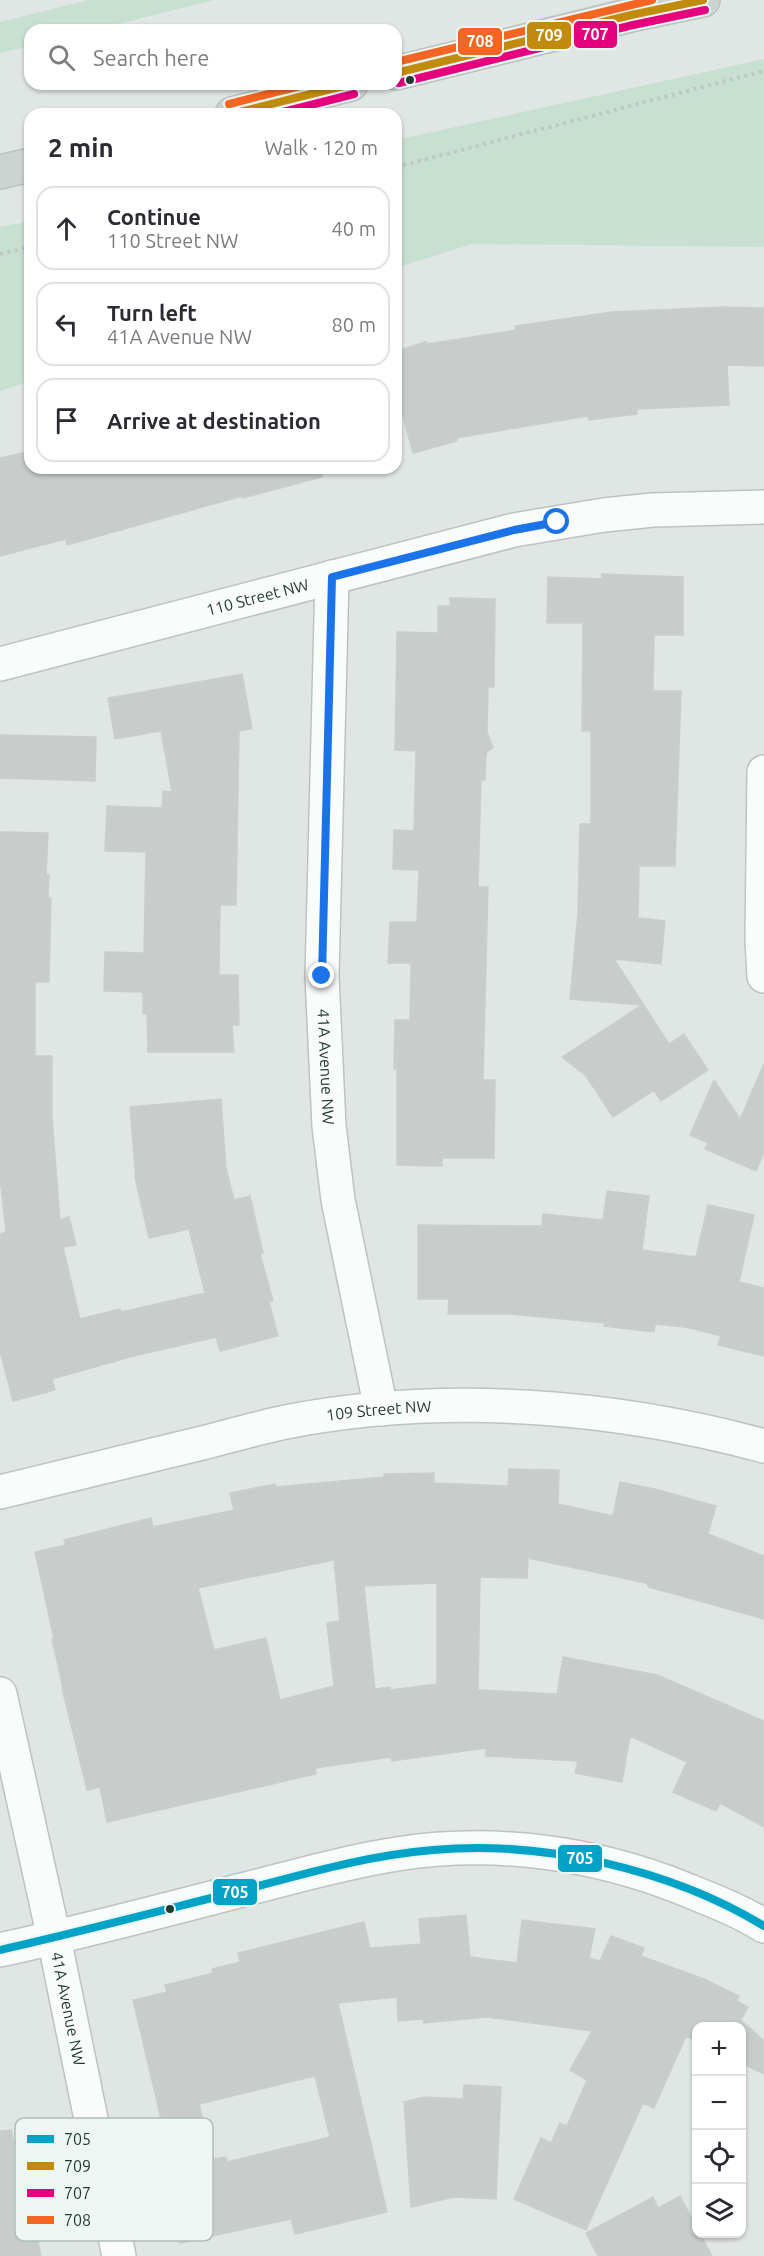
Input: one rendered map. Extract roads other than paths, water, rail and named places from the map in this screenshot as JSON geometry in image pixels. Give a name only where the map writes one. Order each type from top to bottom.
[{"type":"main road","points":[[402,72],[703,0]]},
{"type":"main road","points":[[256,108],[327,90]]},
{"type":"main road","points":[[0,172],[24,166]]},
{"type":"street","name":"110 Street NW","points":[[0,664],[514,530],[653,510],[764,507]]},
{"type":"street","name":"41A Avenue NW","points":[[332,577],[322,976],[329,1126],[338,1200],[381,1409]]},
{"type":"street","points":[[764,772],[764,975]]},
{"type":"street","name":"109 Street NW","points":[[0,1492],[292,1421],[381,1409],[459,1406],[554,1407],[650,1419],[710,1431],[764,1446]]},
{"type":"street","name":"41A Avenue NW","points":[[0,1694],[91,2118]]},
{"type":"street","points":[[0,1950],[358,1861],[444,1849],[495,1847],[555,1853],[602,1862],[662,1880],[761,1924]]},
{"type":"street","name":"41A Avenue NW","points":[[116,2241],[119,2256]]}]
